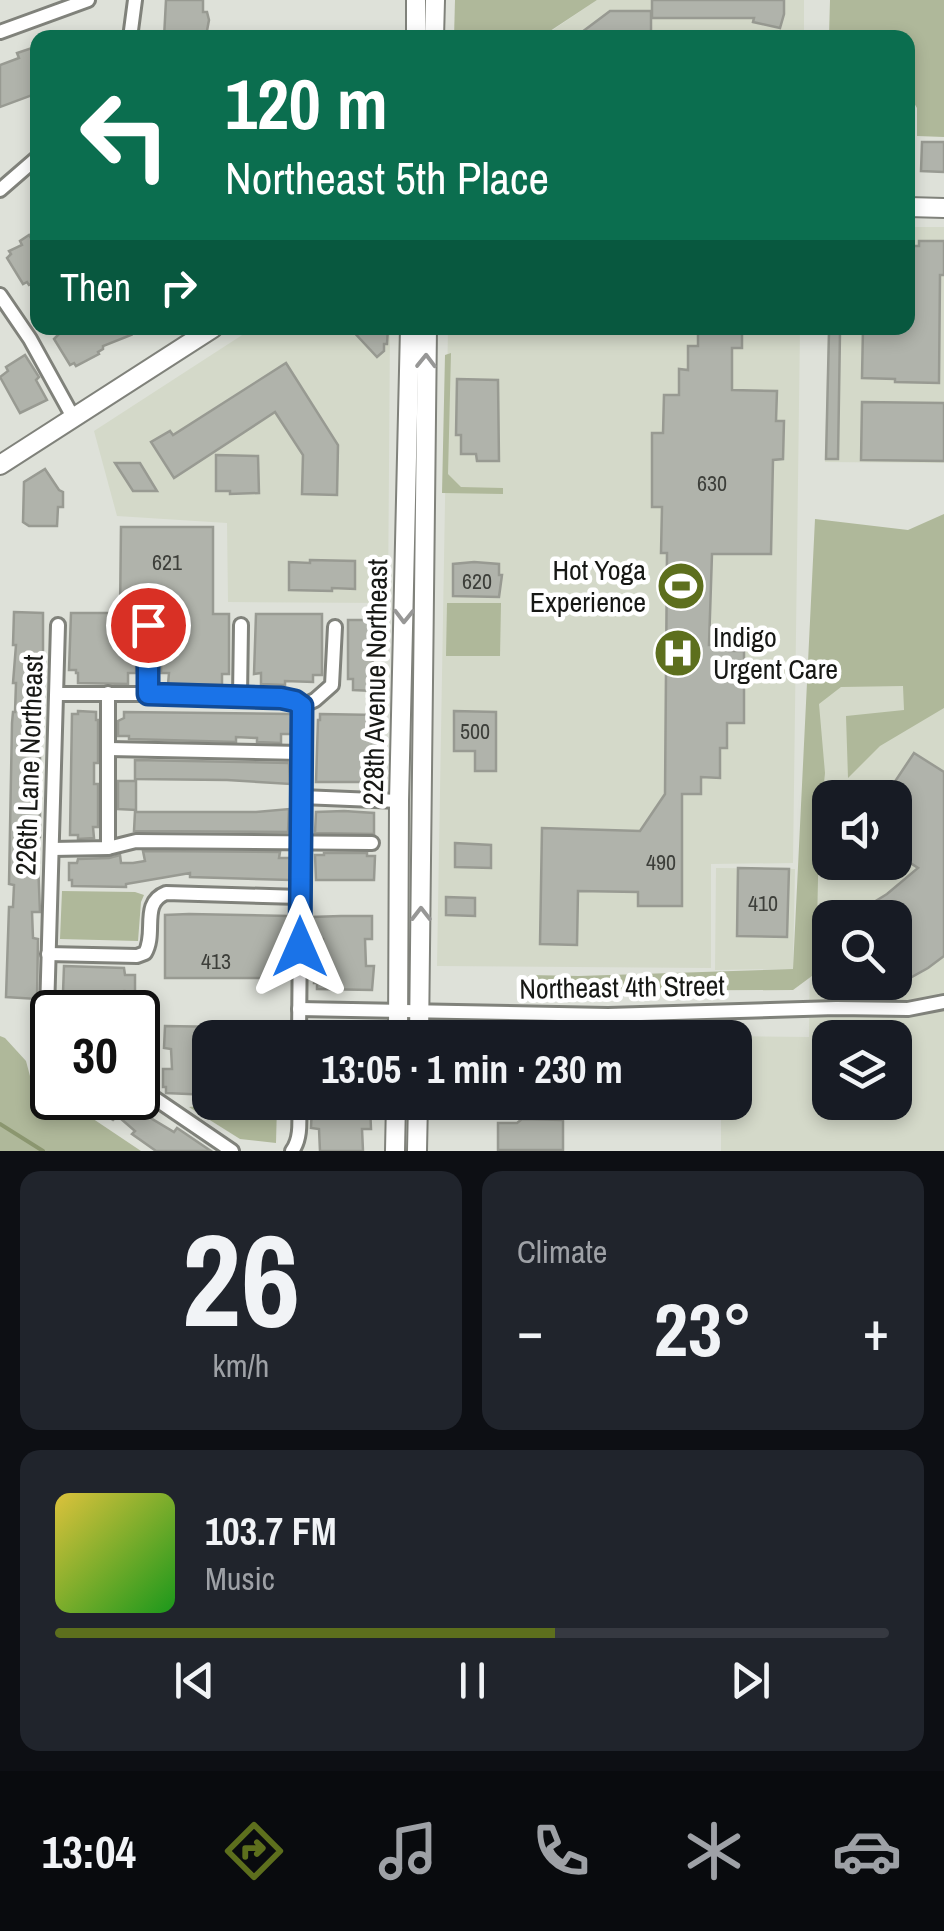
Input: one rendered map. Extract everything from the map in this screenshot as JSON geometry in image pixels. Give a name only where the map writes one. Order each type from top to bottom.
[{"type":"main road","points":[[416,0],[416,30]]},
{"type":"main road","points":[[434,30],[435,0]]},
{"type":"main road","points":[[915,207],[944,208]]},
{"type":"main road","points":[[0,465],[201,335]]},
{"type":"main road","points":[[410,335],[406,423],[412,442],[415,517]]},
{"type":"main road","name":"228th Avenue Northeast","points":[[398,1020],[401,727],[427,335]]},
{"type":"main road","name":"228th Avenue Northeast","points":[[415,517],[424,581],[420,1020]]},
{"type":"main road","points":[[401,727],[409,762],[409,785],[412,792],[422,796]]},
{"type":"main road","points":[[395,1151],[396,1120]]},
{"type":"main road","points":[[417,1151],[418,1120]]},
{"type":"street","points":[[0,32],[88,0]]},
{"type":"street","points":[[131,30],[136,0]]},
{"type":"street","points":[[0,190],[30,164]]},
{"type":"street","points":[[0,295],[30,339],[73,417]]},
{"type":"street","name":"226th Lane Northeast","points":[[47,990],[58,625]]},
{"type":"street","points":[[148,625],[148,694]]},
{"type":"street","points":[[240,696],[241,626]]},
{"type":"street","points":[[302,706],[316,700],[332,685],[336,627]]},
{"type":"street","points":[[108,693],[108,848]]},
{"type":"street","points":[[57,694],[281,698],[302,706]]},
{"type":"street","points":[[299,1020],[302,706]]},
{"type":"street","points":[[109,750],[301,752]]},
{"type":"street","points":[[300,797],[399,801]]},
{"type":"street","points":[[52,848],[108,848],[136,841],[372,843]]},
{"type":"street","points":[[48,954],[145,953],[151,940],[150,907],[158,896],[166,893],[300,896]]},
{"type":"street","name":"Northeast 4th Street","points":[[299,1009],[608,1015],[908,1009],[944,1002]]},
{"type":"street","points":[[160,1102],[232,1151]]},
{"type":"street","points":[[292,1151],[299,1136],[299,1120]]},
{"type":"shaded area","points":[[597,0],[804,0],[804,30],[553,30]]},
{"type":"shaded area","points":[[915,227],[944,227],[944,463],[825,462],[828,335],[915,335]]},
{"type":"shaded area","points":[[242,335],[390,335],[388,603],[228,602],[227,523],[117,516],[94,431]]},
{"type":"shaded area","points":[[448,335],[800,335],[793,863],[711,864],[711,968],[437,966]]},
{"type":"shaded area","points":[[944,625],[944,1151],[721,1151],[721,1120],[752,1120],[752,1036],[809,1037],[813,626]]},
{"type":"shaded area","points":[[716,868],[795,869],[793,969],[715,970]]},
{"type":"green space","points":[[455,0],[597,0],[552,30],[454,30]]},
{"type":"green space","points":[[830,0],[944,0],[944,137],[917,136],[915,30],[829,30]]},
{"type":"green space","points":[[451,353],[448,474],[461,487],[503,488],[503,494],[442,493],[445,355]]},
{"type":"green space","points":[[944,514],[944,708],[880,746],[848,778],[846,716],[904,710],[903,686],[841,687],[819,704],[825,773],[824,780],[812,780],[812,880],[818,880],[818,900],[812,900],[812,976],[793,990],[560,991],[528,975],[793,969],[815,519],[908,530]]},
{"type":"green space","points":[[447,603],[501,603],[500,656],[446,656]]},
{"type":"green space","points":[[62,891],[144,895],[138,941],[60,939]]},
{"type":"green space","points":[[0,1036],[26,1061],[30,1120],[95,1120],[141,1151],[0,1151]]},
{"type":"green space","points":[[210,1120],[277,1120],[276,1143],[240,1139]]},
{"type":"building","points":[[166,0],[203,0],[203,12],[207,12],[209,20],[207,30],[164,30]]},
{"type":"building","points":[[652,0],[784,0],[784,14],[780,28],[753,22],[754,18],[652,18]]},
{"type":"building","points":[[610,11],[651,11],[651,30],[585,30]]},
{"type":"building","points":[[30,49],[30,96],[0,107],[0,65],[19,58],[17,53]]},
{"type":"building","points":[[922,142],[944,142],[944,172],[921,171]]},
{"type":"building","points":[[29,235],[29,285],[23,284],[7,258],[9,251],[22,245],[20,241]]},
{"type":"building","points":[[919,241],[944,241],[939,383],[862,378],[863,335],[915,335],[915,246],[919,246]]},
{"type":"building","points":[[58,335],[131,335],[103,346],[99,354],[76,366],[70,365],[54,339]]},
{"type":"building","points":[[357,335],[388,335],[384,351],[377,357]]},
{"type":"building","points":[[698,335],[742,335],[742,348],[732,348],[732,390],[777,391],[776,421],[784,421],[783,459],[773,460],[771,554],[712,554],[709,645],[729,645],[729,651],[744,651],[744,723],[727,723],[727,748],[720,748],[720,778],[701,777],[701,794],[682,794],[682,906],[638,906],[638,892],[578,891],[577,945],[540,944],[542,828],[640,831],[665,794],[667,553],[661,553],[662,507],[652,507],[652,433],[663,433],[664,395],[679,395],[679,369],[688,370],[688,346],[698,346]]},
{"type":"building","points":[[829,335],[840,335],[838,459],[826,459]]},
{"type":"building","points":[[25,355],[47,400],[20,413],[0,377],[8,371],[6,367]]},
{"type":"building","points":[[286,363],[338,445],[337,495],[302,494],[303,455],[275,412],[174,478],[151,442],[170,431],[173,435]]},
{"type":"building","points":[[457,379],[498,380],[499,461],[477,461],[476,454],[461,454],[461,435],[456,435]]},
{"type":"building","points":[[862,402],[944,403],[944,461],[861,460]]},
{"type":"building","points":[[216,455],[258,456],[259,493],[216,491]]},
{"type":"building","points":[[115,463],[140,463],[157,491],[133,491]]},
{"type":"building","points":[[45,469],[63,492],[63,507],[58,507],[57,526],[29,526],[23,522],[24,482]]},
{"type":"building","points":[[121,527],[213,527],[213,614],[229,614],[229,674],[222,674],[222,685],[168,684],[169,673],[161,673],[163,597],[137,597],[136,673],[128,673],[128,684],[78,683],[76,670],[69,670],[71,613],[120,613]]},
{"type":"building","points":[[355,561],[355,589],[289,590],[289,562]]},
{"type":"building","points":[[453,564],[499,564],[499,597],[453,596]]},
{"type":"building","points":[[14,612],[43,613],[43,672],[36,672],[36,701],[42,702],[37,837],[40,912],[32,912],[33,938],[38,939],[37,990],[30,990],[30,999],[6,997],[9,907],[13,907],[14,885],[9,884],[16,683]]},
{"type":"building","points":[[256,614],[322,614],[322,675],[313,675],[313,682],[261,684],[261,673],[254,674]]},
{"type":"building","points":[[348,620],[373,620],[377,653],[373,657],[372,675],[379,675],[379,686],[374,691],[353,690],[353,679],[348,679]]},
{"type":"building","points":[[454,711],[496,712],[496,771],[475,771],[475,751],[454,751]]},
{"type":"building","points":[[96,712],[98,720],[94,784],[98,784],[98,827],[93,827],[94,838],[70,835],[72,714]]},
{"type":"building","points":[[124,712],[292,714],[292,734],[281,734],[281,743],[236,737],[236,742],[129,739],[118,736],[118,721],[124,718]]},
{"type":"building","points":[[320,714],[376,715],[375,782],[316,782]]},
{"type":"building","points":[[914,753],[944,772],[944,956],[912,977],[912,900],[877,900],[904,880],[912,880],[912,873],[918,868],[912,864],[912,780],[896,780]]},
{"type":"building","points":[[135,760],[289,763],[290,784],[135,779]]},
{"type":"building","points":[[118,781],[136,781],[136,810],[118,809]]},
{"type":"building","points":[[289,809],[288,832],[134,831],[135,812]]},
{"type":"building","points":[[316,812],[374,813],[374,834],[315,833]]},
{"type":"building","points":[[455,843],[491,845],[491,868],[455,867]]},
{"type":"building","points":[[143,851],[280,852],[279,858],[290,858],[290,880],[190,877],[190,873],[126,887],[72,886],[69,880],[69,863],[77,863],[78,859],[120,855],[121,863],[133,863],[145,861]]},
{"type":"building","points":[[315,855],[375,856],[374,880],[316,880]]},
{"type":"building","points":[[738,868],[789,869],[787,937],[737,936]]},
{"type":"building","points":[[446,897],[475,898],[475,916],[446,915]]},
{"type":"building","points":[[165,915],[288,916],[287,978],[165,978]]},
{"type":"building","points":[[372,916],[372,939],[365,939],[366,966],[374,966],[372,990],[317,989],[314,966],[323,966],[323,939],[312,939],[312,917]]},
{"type":"building","points":[[64,966],[124,968],[125,975],[135,975],[135,990],[63,990]]},
{"type":"building","points":[[165,1026],[192,1026],[192,1094],[166,1093],[163,1069],[172,1069],[171,1049],[164,1048]]},
{"type":"building","points":[[122,1120],[154,1120],[174,1132],[177,1128],[211,1151],[156,1151],[132,1134],[135,1131]]},
{"type":"building","points":[[311,1120],[371,1120],[371,1129],[362,1129],[363,1151],[320,1151],[319,1129],[311,1128]]},
{"type":"building","points":[[563,1120],[563,1150],[498,1150],[498,1123]]},
{"type":"waterway","points":[[0,1124],[43,1151]]},
{"type":"place","name":"Hot Yoga Experience","points":[[681,586]]},
{"type":"place","name":"Indigo Urgent Care","points":[[678,653]]},
{"type":"route","points":[[148,625],[148,694],[281,698],[302,706],[300,947]]}]
